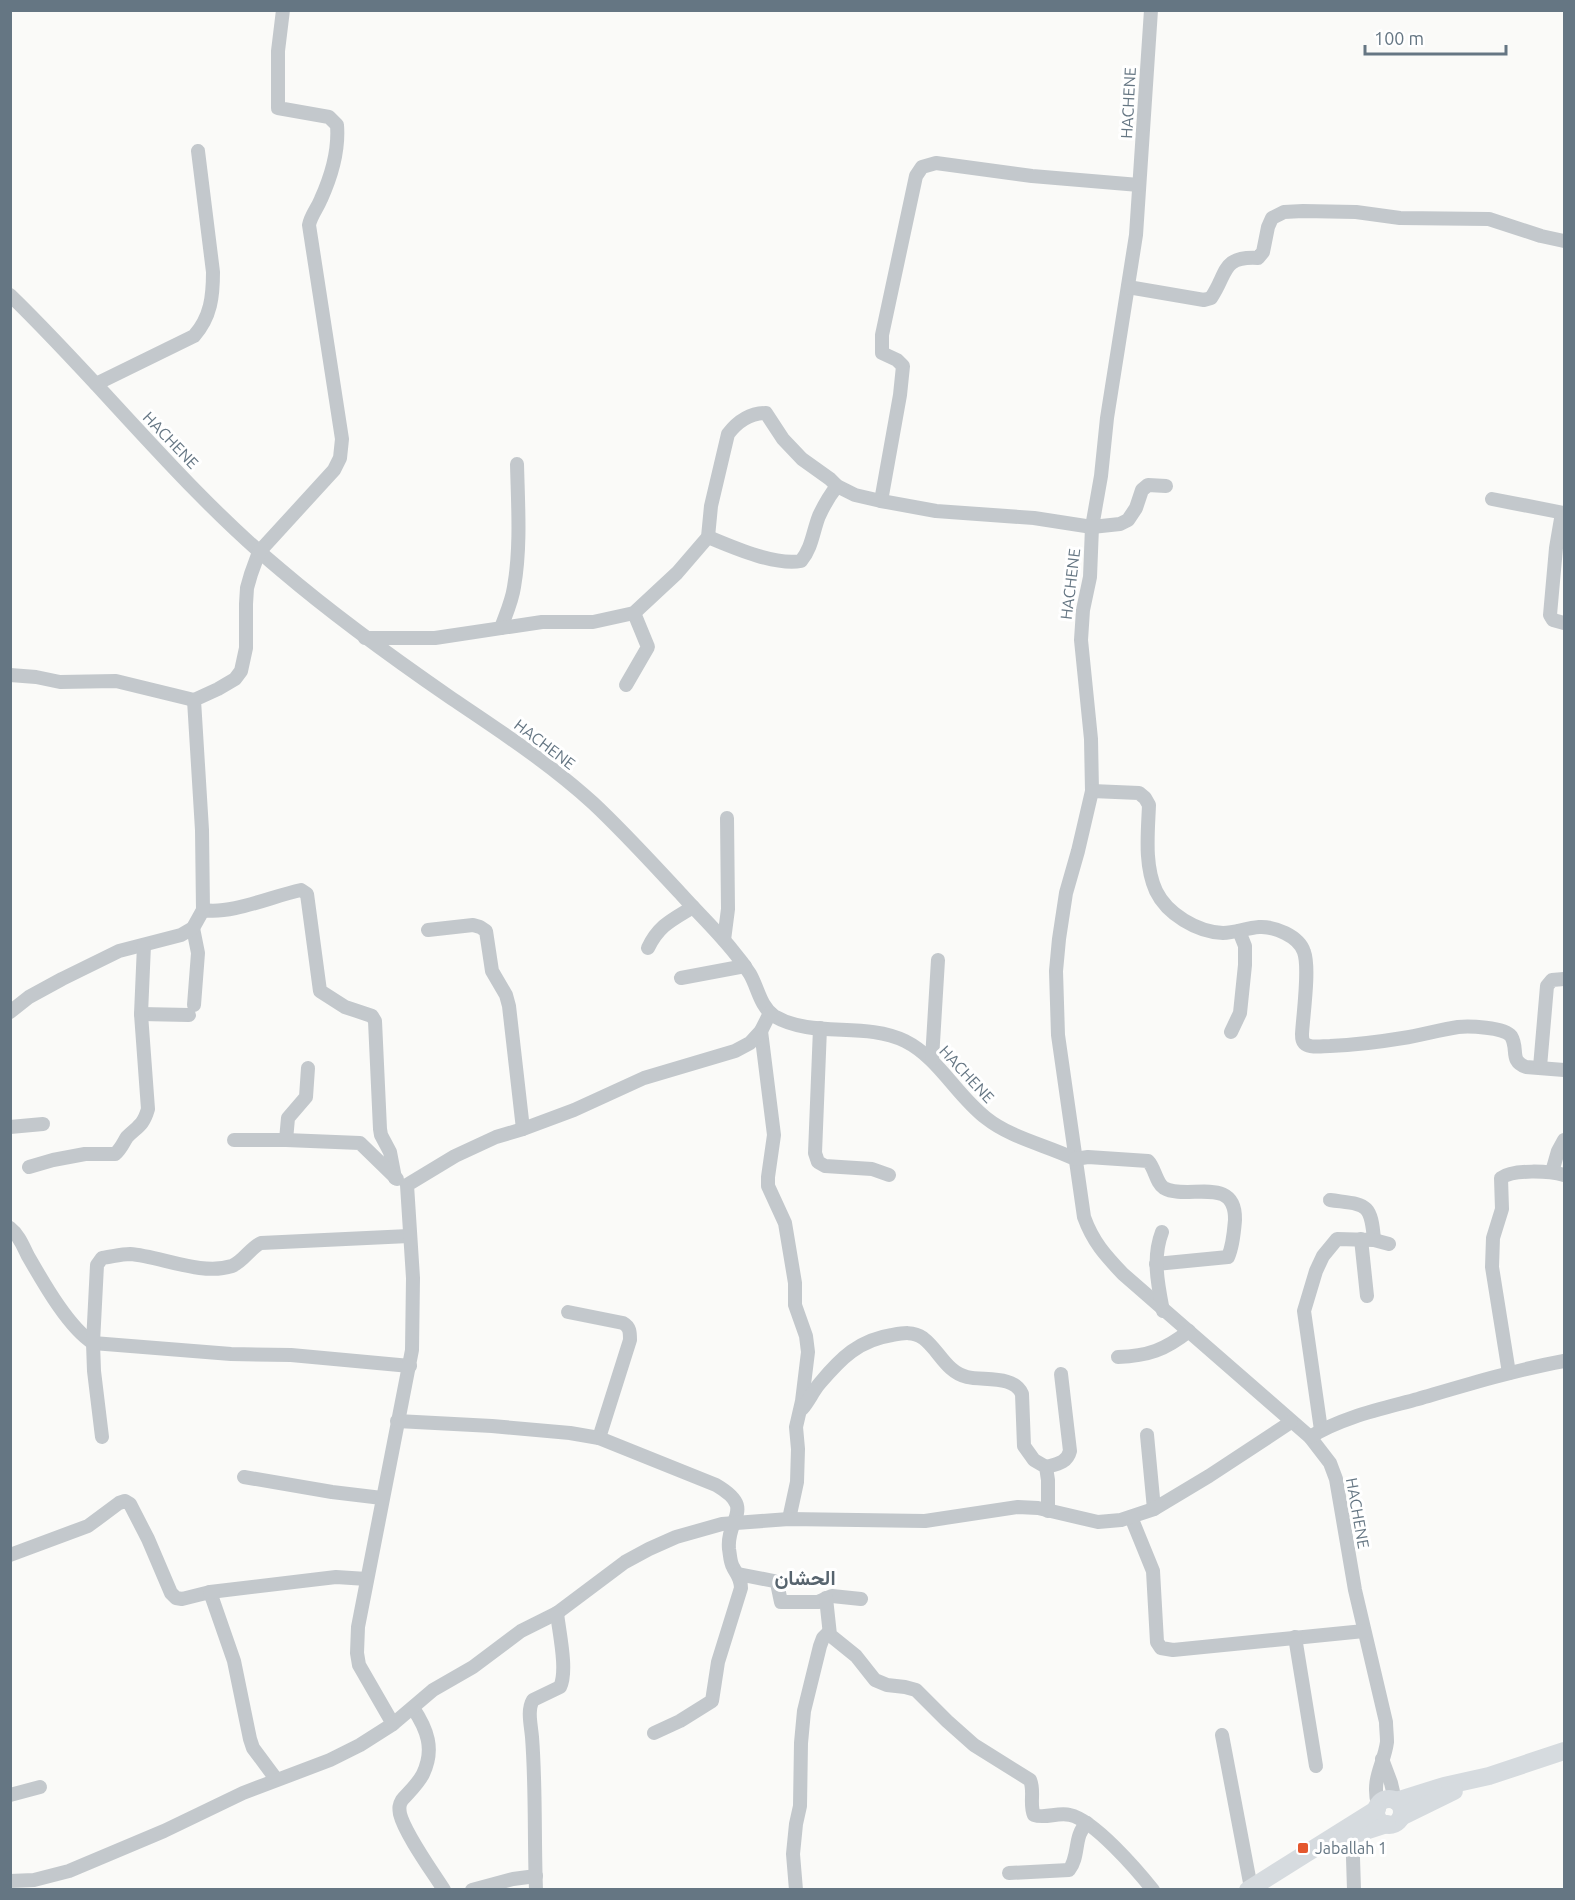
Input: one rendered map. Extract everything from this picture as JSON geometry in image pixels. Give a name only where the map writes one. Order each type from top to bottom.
[{"type":"main road","points":[[1250,1889],[1331,1839],[1389,1809],[1564,1751]]},
{"type":"street","points":[[10,675],[60,682],[116,681],[194,700],[235,678],[241,671],[246,648],[247,588],[259,552],[334,470],[340,458],[342,439],[309,225],[311,215],[321,200],[335,158],[337,125],[329,117],[278,108],[278,51],[283,10]]},
{"type":"street","name":"HACHENE","points":[[1151,10],[1136,236],[1108,407],[1101,476],[1092,527],[1090,577],[1083,610],[1081,640],[1091,739],[1092,791],[1066,893],[1059,939],[1056,971],[1058,1035],[1084,1217],[1096,1244],[1123,1274],[1163,1311],[1189,1331],[1291,1422],[1315,1434],[1330,1463],[1336,1479],[1355,1590],[1386,1722],[1387,1742],[1377,1772],[1376,1798],[1389,1809]]},
{"type":"street","points":[[96,384],[194,336],[201,329],[211,308],[213,272],[198,152]]},
{"type":"street","points":[[881,501],[903,366],[897,360],[882,353],[882,335],[916,176],[922,167],[936,163],[1032,176],[1139,184]]},
{"type":"street","points":[[1128,287],[1204,300],[1211,298],[1232,262],[1242,257],[1258,258],[1263,252],[1272,218],[1284,212],[1356,212],[1401,218],[1489,219],[1564,241]]},
{"type":"street","name":"HACHENE","points":[[10,295],[49,333],[183,477],[259,552],[365,638],[506,734],[560,775],[624,832],[724,940],[745,966],[770,1013],[786,1021],[820,1028],[885,1033],[913,1045],[932,1059],[971,1105],[994,1124],[1075,1159]]},
{"type":"street","points":[[365,638],[435,638],[542,622],[593,622],[634,613],[677,573],[708,537],[711,506],[728,434],[747,416],[758,413],[766,413],[783,439],[802,459],[830,478],[837,486],[855,495],[936,511],[1034,518],[1092,527],[1120,524],[1128,520],[1136,508],[1142,490],[1148,485],[1166,486]]},
{"type":"street","points":[[501,628],[514,587],[517,567],[519,532],[517,464]]},
{"type":"street","points":[[708,537],[757,556],[792,563],[801,561],[810,548],[819,517],[837,486]]},
{"type":"street","points":[[1492,499],[1563,513],[1556,548],[1550,615],[1553,620],[1564,623]]},
{"type":"street","points":[[626,685],[648,647],[634,613]]},
{"type":"street","points":[[10,1012],[62,979],[119,951],[187,933],[194,928],[203,910],[202,830],[194,700]]},
{"type":"street","points":[[1092,791],[1139,794],[1145,798],[1149,805],[1149,870],[1155,890],[1164,904],[1191,925],[1222,933],[1258,927],[1274,929],[1293,938],[1302,946],[1306,963],[1302,1034],[1305,1044],[1321,1046],[1377,1043],[1459,1027],[1487,1028],[1507,1033],[1511,1037],[1518,1064],[1526,1067],[1564,1070]]},
{"type":"street","points":[[724,940],[728,909],[727,818]]},
{"type":"street","points":[[203,910],[214,912],[301,891],[307,894],[320,991],[345,1007],[372,1016],[375,1021],[380,1129],[401,1182],[409,1236],[414,1307],[410,1366],[357,1627],[357,1653],[359,1665],[393,1724]]},
{"type":"street","points":[[648,948],[654,934],[661,927],[693,907]]},
{"type":"street","points":[[428,930],[473,925],[486,932],[492,971],[506,995],[509,1006],[523,1129]]},
{"type":"street","points":[[141,1014],[191,1010],[198,953],[194,928]]},
{"type":"street","points":[[1231,1032],[1240,1013],[1245,965],[1245,946],[1239,931]]},
{"type":"street","points":[[29,1167],[85,1154],[115,1154],[145,1120],[148,1109],[141,1014],[144,945]]},
{"type":"street","points":[[932,1059],[938,960]]},
{"type":"street","points":[[681,978],[745,966]]},
{"type":"street","points":[[1540,1067],[1547,986],[1552,980],[1564,980]]},
{"type":"street","points":[[401,1182],[496,1137],[574,1110],[644,1078],[735,1051],[750,1043],[761,1031],[770,1013]]},
{"type":"street","points":[[820,1028],[815,1153],[818,1162],[825,1166],[872,1169],[889,1175]]},
{"type":"street","points":[[761,1031],[774,1135],[768,1186],[785,1222],[795,1283],[795,1305],[808,1352],[802,1401],[795,1427],[798,1449],[797,1482],[789,1519]]},
{"type":"street","points":[[286,1140],[288,1118],[306,1097],[308,1068]]},
{"type":"street","points":[[10,1127],[43,1124]]},
{"type":"street","points":[[234,1140],[360,1143],[401,1182]]},
{"type":"street","points":[[1509,1373],[1492,1267],[1493,1238],[1502,1209],[1501,1178],[1503,1175],[1520,1173],[1558,1173],[1558,1151],[1564,1140]]},
{"type":"street","points":[[1075,1159],[1097,1157],[1148,1161],[1153,1165],[1161,1187],[1167,1190],[1206,1191],[1230,1200],[1234,1208],[1234,1222],[1232,1246],[1228,1257],[1156,1264]]},
{"type":"street","points":[[1330,1200],[1361,1204],[1368,1210],[1373,1221],[1367,1239],[1367,1296]]},
{"type":"street","points":[[10,1228],[22,1243],[55,1302],[81,1333],[93,1343],[220,1353],[291,1355],[410,1366]]},
{"type":"street","points":[[1162,1232],[1156,1264],[1163,1311]]},
{"type":"street","points":[[102,1437],[93,1371],[93,1343],[98,1265],[102,1258],[132,1254],[174,1264],[219,1267],[233,1265],[261,1243],[409,1236]]},
{"type":"street","points":[[1389,1244],[1367,1239],[1337,1239],[1323,1256],[1316,1271],[1304,1311],[1315,1434],[1351,1418],[1509,1373],[1564,1360]]},
{"type":"street","points":[[568,1312],[622,1323],[627,1325],[630,1331],[630,1340],[599,1438]]},
{"type":"street","points":[[1118,1357],[1137,1357],[1152,1353],[1176,1341],[1189,1331]]},
{"type":"street","points":[[798,1413],[807,1404],[819,1384],[857,1346],[879,1337],[906,1333],[916,1334],[928,1343],[953,1371],[966,1377],[1009,1382],[1019,1388],[1022,1394],[1024,1446],[1034,1460],[1046,1467],[1064,1462],[1069,1456],[1071,1445],[1061,1374]]},
{"type":"street","points":[[397,1421],[492,1426],[599,1438],[716,1485],[729,1493],[736,1503],[735,1524],[729,1538],[729,1548],[733,1568],[741,1580],[741,1588],[718,1662],[712,1701],[680,1721],[654,1733]]},
{"type":"street","points":[[10,1881],[57,1882],[103,1857],[243,1793],[330,1760],[360,1745],[393,1724],[433,1690],[473,1667],[512,1636],[557,1613],[626,1562],[648,1549],[698,1530],[722,1524],[789,1519],[925,1521],[1018,1507],[1038,1508],[1098,1522],[1121,1520],[1154,1509],[1291,1422]]},
{"type":"street","points":[[1147,1435],[1154,1509]]},
{"type":"street","points":[[1046,1467],[1048,1511]]},
{"type":"street","points":[[244,1477],[382,1498]]},
{"type":"street","points":[[10,1555],[88,1526],[125,1501],[130,1504],[171,1593],[176,1598],[336,1577],[367,1579]]},
{"type":"street","points":[[1131,1517],[1153,1571],[1157,1642],[1161,1648],[1173,1650],[1364,1631]]},
{"type":"street","points":[[738,1574],[774,1581],[777,1583],[781,1602],[818,1602],[832,1596],[861,1599]]},
{"type":"street","points":[[210,1592],[234,1661],[253,1748],[276,1779]]},
{"type":"street","points":[[826,1598],[829,1632],[832,1639],[855,1656],[875,1680],[887,1685],[916,1690],[974,1744],[1030,1780],[1032,1784],[1031,1808],[1034,1815],[1040,1817],[1059,1814],[1072,1815],[1087,1823],[1130,1862],[1153,1890]]},
{"type":"street","points":[[472,1890],[504,1881],[536,1883],[535,1769],[530,1711],[533,1700],[562,1683],[557,1613]]},
{"type":"street","points":[[796,1890],[793,1854],[800,1806],[804,1711],[820,1646],[823,1638],[829,1632]]},
{"type":"street","points":[[1295,1637],[1316,1766]]},
{"type":"street","points":[[413,1708],[426,1730],[427,1757],[423,1775],[400,1803],[400,1813],[421,1854],[444,1890]]},
{"type":"street","points":[[1222,1735],[1250,1889]]},
{"type":"street","points":[[10,1795],[40,1787]]},
{"type":"street","points":[[1009,1873],[1069,1870],[1074,1862],[1080,1832],[1087,1823]]},
{"type":"street","points":[[1353,1829],[1354,1890]]},
{"type":"place","name":"Jaballah 1","points":[[1303,1848]]},
{"type":"district","name":"الحشان","points":[[805,1578]]}]
